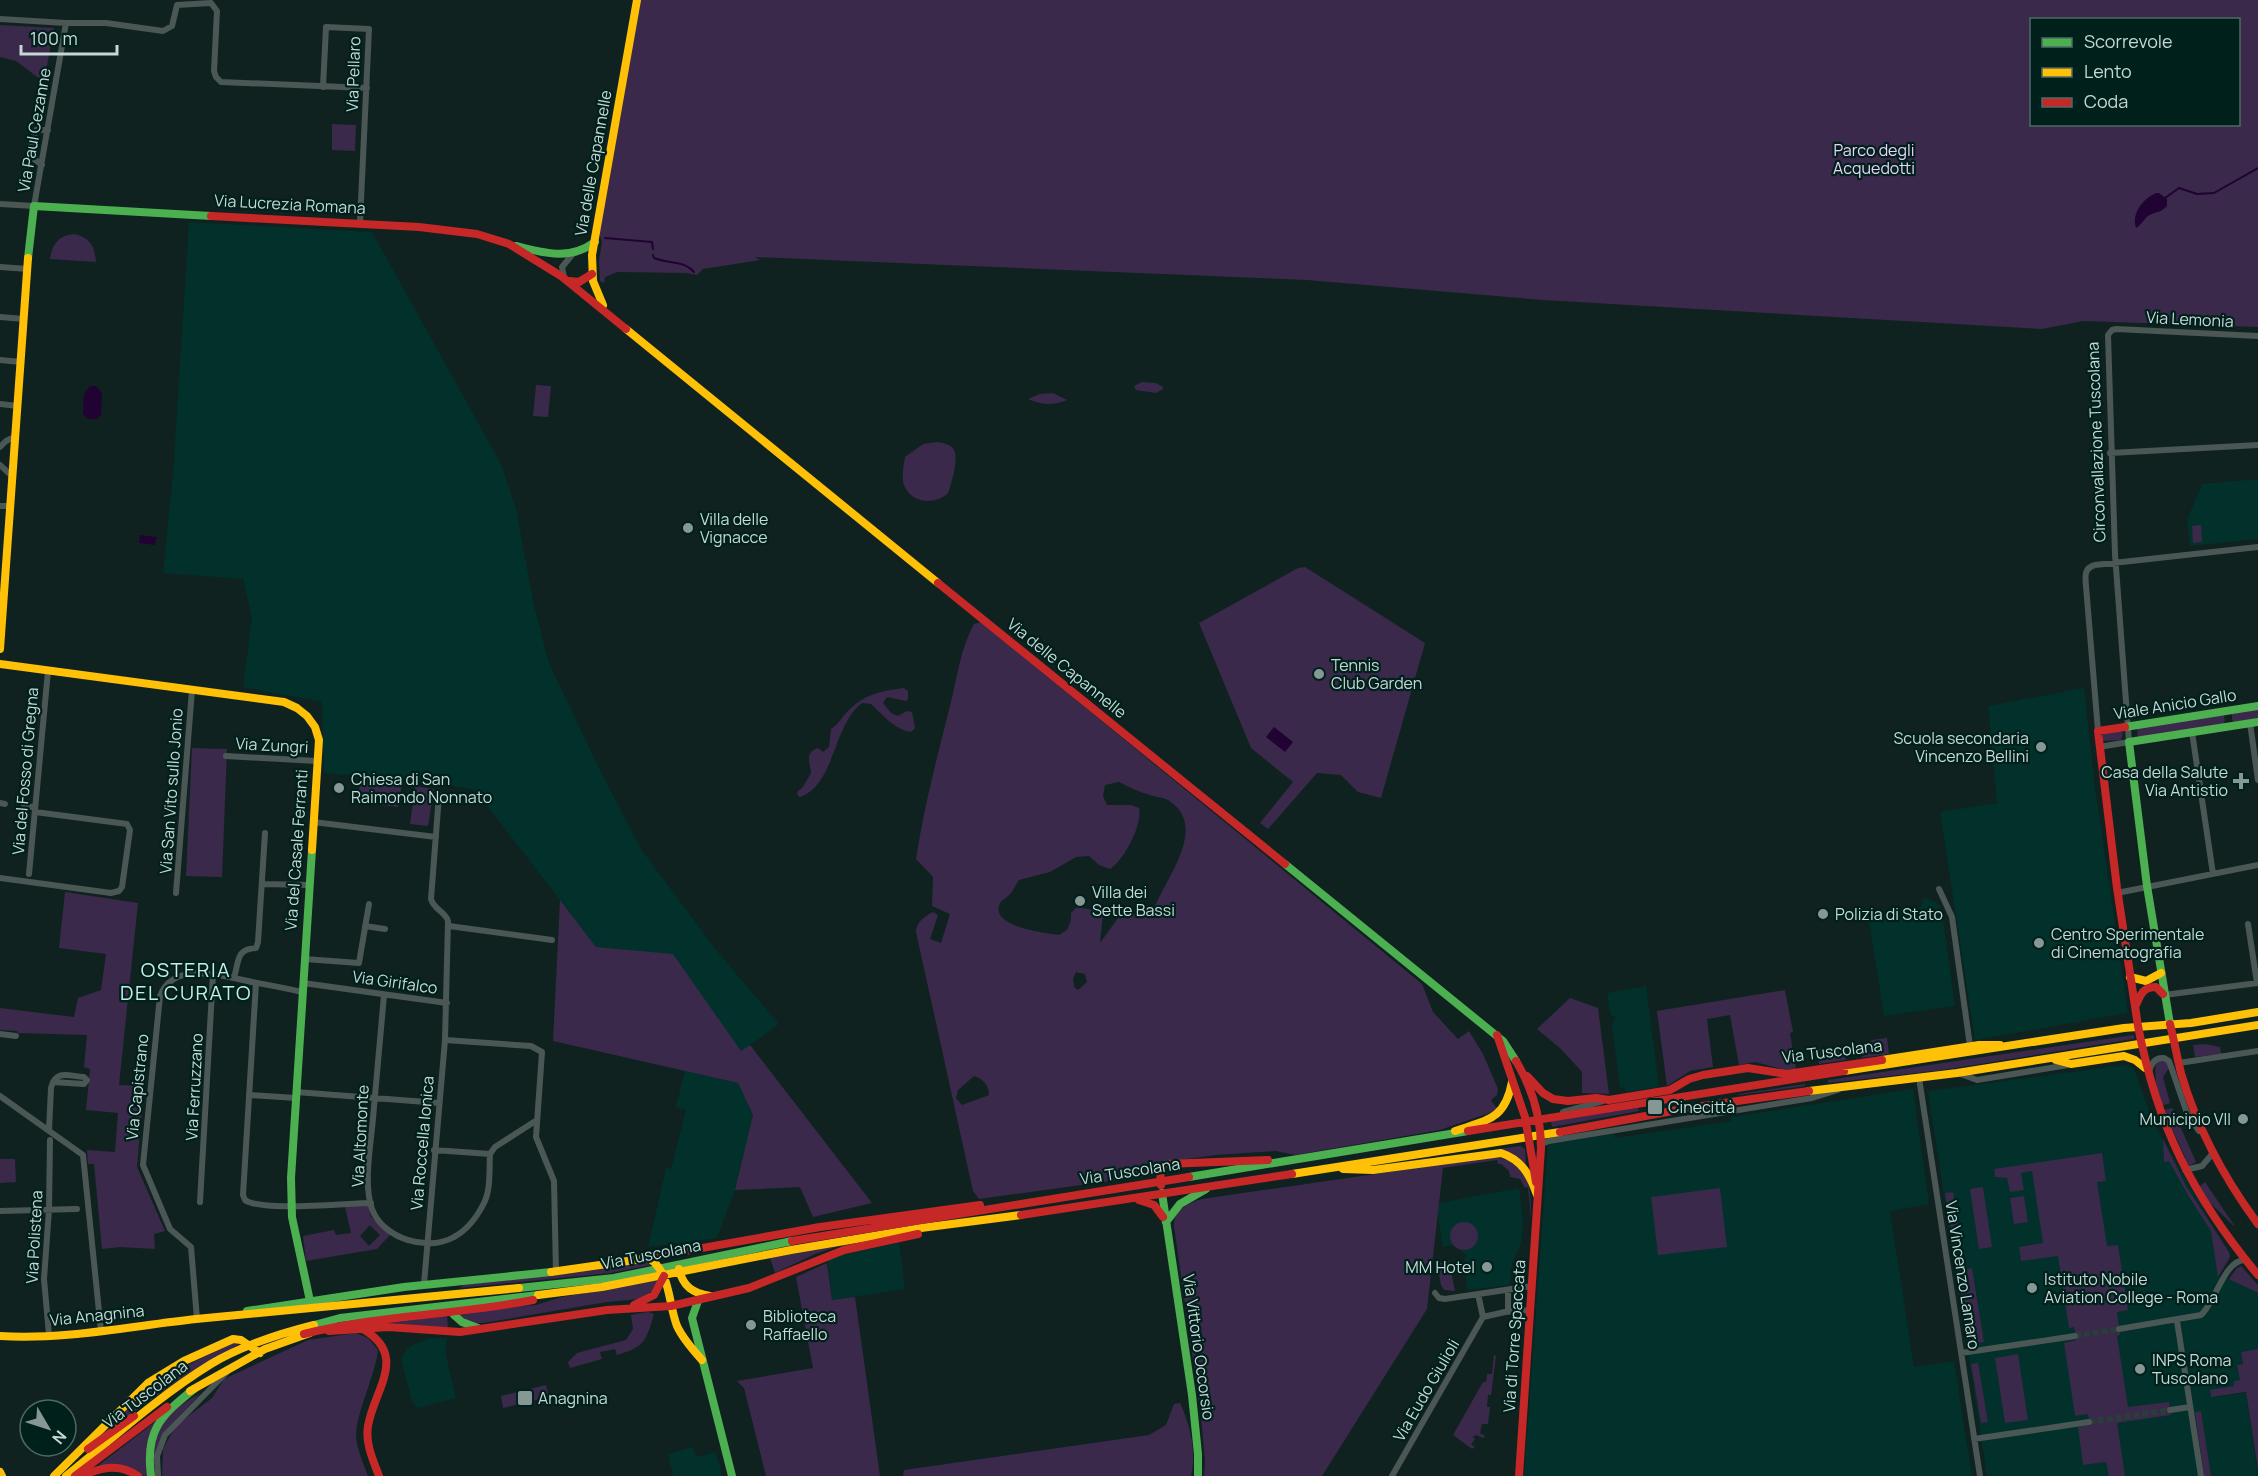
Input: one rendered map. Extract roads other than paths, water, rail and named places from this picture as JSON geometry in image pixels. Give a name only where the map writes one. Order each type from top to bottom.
[{"type":"main road","name":"Via delle Capannelle","points":[[619,324],[598,298],[592,271],[637,0]]},
{"type":"main road","points":[[0,649],[4,550],[13,477],[34,206]]},
{"type":"main road","name":"Via Lucrezia Romana","points":[[34,206],[360,222],[463,232],[509,244],[567,280]]},
{"type":"main road","points":[[572,255],[584,251],[595,242]]},
{"type":"main road","points":[[509,244],[540,252],[572,255],[581,258],[592,271],[579,282],[567,280]]},
{"type":"main road","name":"Via delle Capannelle","points":[[567,280],[1497,1035],[1515,1057],[1536,1103],[1540,1119],[1541,1140]]},
{"type":"main road","name":"Via del Casale Ferranti","points":[[0,664],[275,701],[292,705],[310,719],[317,733],[319,740],[302,987],[291,1205],[294,1230],[310,1301]]},
{"type":"main road","name":"Viale Anicio Gallo","points":[[2097,731],[2258,706]]},
{"type":"main road","name":"Viale Anicio Gallo","points":[[2129,742],[2254,723]]},
{"type":"main road","name":"Circonvallazione Tuscolana","points":[[2097,731],[2117,893],[2145,1068],[2160,1116],[2185,1170],[2210,1213],[2258,1275]]},
{"type":"main road","name":"Circonvallazione Tuscolana","points":[[2129,742],[2164,995],[2179,1063],[2190,1099],[2213,1153],[2258,1224]]},
{"type":"main road","points":[[2130,977],[2146,982],[2161,973]]},
{"type":"main road","points":[[2135,1007],[2142,992],[2148,987],[2156,987],[2164,995]]},
{"type":"main road","name":"Via Tuscolana","points":[[197,1319],[614,1278],[1009,1205],[1302,1160],[1554,1116],[2138,1026],[2191,1023],[2258,1012]]},
{"type":"main road","name":"Via Tuscolana","points":[[66,1476],[159,1400],[196,1374],[233,1353],[269,1337],[300,1327],[356,1315],[633,1282],[773,1249],[996,1219],[1529,1137],[1541,1140],[1688,1108],[1957,1073],[2258,1025]]},
{"type":"main road","points":[[1497,1035],[1526,1121],[1529,1137]]},
{"type":"main road","name":"Via Tuscolana","points":[[1609,1100],[1670,1090],[1689,1078],[1748,1068],[1786,1074],[1970,1046],[1989,1044],[2012,1046]]},
{"type":"main road","points":[[2048,1059],[2071,1064],[2124,1056],[2135,1060],[2145,1068]]},
{"type":"main road","points":[[1515,1057],[1533,1083],[1548,1097],[1564,1101],[1592,1098],[1609,1100]]},
{"type":"main road","points":[[1440,1136],[1500,1114],[1509,1102],[1512,1079]]},
{"type":"main road","name":"Via di Torre Spaccata","points":[[1529,1137],[1538,1198]]},
{"type":"main road","name":"Via di Torre Spaccata","points":[[1519,1476],[1541,1140]]},
{"type":"main road","name":"Via Tuscolana","points":[[1334,1168],[1364,1171],[1501,1153],[1515,1159],[1524,1167],[1538,1198]]},
{"type":"main road","points":[[1160,1181],[1160,1167],[1167,1163],[1302,1160]]},
{"type":"main road","name":"Via Vittorio Occorsio","points":[[1160,1181],[1192,1395],[1198,1476]]},
{"type":"main road","points":[[1129,1198],[1153,1204],[1160,1210],[1166,1222],[1180,1203],[1212,1186]]},
{"type":"main road","name":"Via Tuscolana","points":[[197,1319],[424,1284],[556,1272],[686,1252],[820,1227],[955,1207],[1009,1205]]},
{"type":"main road","points":[[358,1326],[456,1332],[626,1308],[671,1306],[757,1285],[844,1250],[996,1219]]},
{"type":"main road","points":[[686,1252],[678,1261],[682,1283],[691,1292],[713,1297]]},
{"type":"main road","points":[[646,1258],[657,1263],[664,1275],[680,1331],[702,1360]]},
{"type":"main road","points":[[626,1308],[652,1297],[664,1275]]},
{"type":"main road","points":[[455,1288],[463,1281]]},
{"type":"main road","points":[[358,1326],[500,1306],[541,1298],[553,1293]]},
{"type":"main road","points":[[698,1301],[692,1317],[732,1476]]},
{"type":"main road","points":[[454,1315],[465,1323],[481,1328]]},
{"type":"main road","name":"Via Anagnina","points":[[0,1336],[100,1331],[197,1319]]},
{"type":"main road","points":[[358,1326],[380,1342],[387,1366],[385,1382],[371,1413],[367,1430],[370,1450],[379,1476]]},
{"type":"main road","name":"Via Tuscolana","points":[[75,1476],[194,1389],[233,1366],[304,1334],[358,1326]]},
{"type":"main road","name":"Via Tuscolana","points":[[54,1476],[71,1462],[137,1392],[160,1374],[233,1339],[241,1340],[260,1353]]},
{"type":"main road","points":[[151,1476],[147,1452],[154,1431],[163,1415],[194,1389]]},
{"type":"main road","points":[[71,1462],[127,1420],[159,1400]]},
{"type":"main road","points":[[82,1476],[112,1466],[124,1468],[138,1476]]},
{"type":"street","points":[[0,19],[106,23],[163,31],[172,26],[177,4],[211,3],[217,11],[214,71],[218,80],[227,83],[367,88]]},
{"type":"street","name":"Via Paul Cezanne","points":[[34,206],[66,23]]},
{"type":"street","name":"Via Pellaro","points":[[323,87],[326,27],[369,29],[360,222]]},
{"type":"street","points":[[42,165],[34,159],[31,140],[36,130],[48,130]]},
{"type":"street","name":"Via Lucrezia Romana","points":[[0,204],[34,206]]},
{"type":"street","points":[[567,280],[562,274],[562,267],[572,255]]},
{"type":"street","points":[[0,267],[28,269]]},
{"type":"street","points":[[0,317],[24,319]]},
{"type":"street","name":"Via Lemonia","points":[[2120,329],[2258,336]]},
{"type":"street","name":"Circonvallazione Tuscolana","points":[[2120,329],[2112,330],[2106,341],[2115,563],[2129,742]]},
{"type":"street","points":[[0,360],[21,362]]},
{"type":"street","points":[[0,404],[18,406]]},
{"type":"street","points":[[0,447],[16,436]]},
{"type":"street","points":[[2110,453],[2258,446]]},
{"type":"street","points":[[0,465],[13,477]]},
{"type":"street","points":[[0,506],[10,506]]},
{"type":"street","points":[[2115,563],[2258,548]]},
{"type":"street","name":"Circonvallazione Tuscolana","points":[[2097,731],[2085,573],[2093,565],[2115,563]]},
{"type":"street","name":"Via del Fosso di Gregna","points":[[28,874],[48,671]]},
{"type":"street","name":"Via San Vito sullo Jonio","points":[[176,893],[192,690]]},
{"type":"street","points":[[2227,711],[2230,726]]},
{"type":"street","points":[[2254,723],[2258,780]]},
{"type":"street","points":[[2192,732],[2213,874]]},
{"type":"street","name":"Viale Anicio Gallo","points":[[2099,747],[2129,742]]},
{"type":"street","name":"Via Zungri","points":[[226,756],[317,760]]},
{"type":"street","points":[[439,795],[431,901],[447,917],[449,926],[552,940]]},
{"type":"street","points":[[0,878],[111,893],[119,891],[123,882],[130,831],[128,825],[122,822],[24,806]]},
{"type":"street","points":[[313,822],[436,837]]},
{"type":"street","points":[[234,978],[242,952],[258,944],[265,833]]},
{"type":"street","points":[[2117,893],[2258,865]]},
{"type":"street","points":[[262,884],[309,885]]},
{"type":"street","points":[[1939,889],[1947,903],[1952,920],[1970,1046]]},
{"type":"street","points":[[304,959],[359,963],[369,904]]},
{"type":"street","points":[[2164,995],[2258,983],[2248,924]]},
{"type":"street","points":[[365,926],[385,929]]},
{"type":"street","name":"Via Girifalco","points":[[302,987],[447,1003],[449,926]]},
{"type":"street","name":"Via Capistrano","points":[[197,1319],[192,1248],[170,1229],[145,1173],[142,1158],[161,993],[168,982],[195,974],[213,974],[256,983],[302,987]]},
{"type":"street","name":"Via Ferruzzano","points":[[200,1202],[213,974]]},
{"type":"street","points":[[256,983],[244,1199],[247,1203],[255,1204],[371,1203]]},
{"type":"street","name":"Via Altomonte","points":[[384,996],[369,1170],[371,1203],[379,1221],[395,1234],[404,1239],[428,1243]]},
{"type":"street","name":"Via Roccella Ionica","points":[[424,1284],[447,1003]]},
{"type":"street","points":[[0,1034],[16,1036]]},
{"type":"street","points":[[445,1040],[531,1046],[542,1052],[537,1142],[554,1180],[556,1272]]},
{"type":"street","points":[[2179,1063],[2258,1052]]},
{"type":"street","points":[[2149,1079],[2150,1068],[2155,1061],[2160,1058],[2168,1059],[2187,1113],[2192,1123],[2206,1138]]},
{"type":"street","name":"Via Tuscolana","points":[[1957,1073],[1977,1080],[2071,1064]]},
{"type":"street","name":"Via Vincenzo Lamaro","points":[[1919,1078],[1980,1476]]},
{"type":"street","points":[[49,1130],[53,1082]]},
{"type":"street","name":"Via Tuscolana","points":[[1541,1140],[1812,1098],[1847,1086]]},
{"type":"street","points":[[249,1095],[296,1095],[439,1103]]},
{"type":"street","points":[[0,1096],[67,1142],[84,1157],[100,1331]]},
{"type":"street","name":"Via Tuscolana","points":[[1554,1116],[1575,1107],[1609,1100]]},
{"type":"street","points":[[428,1243],[453,1238],[475,1218],[487,1195],[490,1154],[495,1147],[537,1120]]},
{"type":"street","name":"Via Polistena","points":[[48,1335],[44,1279],[49,1209],[50,1140]]},
{"type":"street","points":[[434,1150],[490,1154]]},
{"type":"street","points":[[2185,1170],[2202,1166],[2213,1153]]},
{"type":"street","points":[[0,1211],[77,1209]]},
{"type":"street","points":[[2120,1329],[2177,1320],[2204,1313],[2230,1268],[2239,1260],[2245,1260]]},
{"type":"street","points":[[1435,1293],[1443,1299],[1532,1286]]},
{"type":"street","points":[[1508,1290],[1508,1311]]},
{"type":"street","points":[[1478,1294],[1483,1317],[1508,1311],[1530,1310]]},
{"type":"street","name":"Via Eudo Giulioli","points":[[1392,1476],[1483,1317]]},
{"type":"street","points":[[2177,1320],[2201,1476]]},
{"type":"street","points":[[1961,1353],[2075,1336]]},
{"type":"street","points":[[158,1476],[157,1456],[168,1431],[233,1366]]},
{"type":"street","points":[[2170,1410],[2190,1407]]},
{"type":"street","points":[[1974,1439],[2089,1422]]},
{"type":"street","points":[[1964,1427],[1972,1426]]},
{"type":"waterway","points":[[2165,198],[2179,188],[2197,194],[2214,193],[2258,168]]},
{"type":"waterway","points":[[605,238],[652,242],[653,249]]},
{"type":"waterway","points":[[653,255],[659,260],[686,266],[694,272]]},
{"type":"tunnel","points":[[2075,1336],[2119,1329]]},
{"type":"tunnel","points":[[2089,1422],[2170,1410]]},
{"type":"place","name":"Villa delle Vignacce","points":[[688,528]]},
{"type":"place","name":"Tennis Club Garden","points":[[1319,674]]},
{"type":"place","name":"Scuola secondaria Vincenzo Bellini","points":[[2041,747]]},
{"type":"place","name":"Casa della Salute Via Antistio","points":[[2241,781]]},
{"type":"place","name":"Chiesa di San Raimondo Nonnato","points":[[339,788]]},
{"type":"place","name":"Villa dei Sette Bassi","points":[[1080,901]]},
{"type":"place","name":"Polizia di Stato","points":[[1823,914]]},
{"type":"place","name":"Centro Sperimentale di Cinematografia","points":[[2039,943]]},
{"type":"place","name":"Cinecittà","points":[[1655,1107]]},
{"type":"place","name":"Municipio VII","points":[[2243,1119]]},
{"type":"place","name":"MM Hotel","points":[[1487,1267]]},
{"type":"place","name":"Istituto Nobile Aviation College - Roma","points":[[2032,1288]]},
{"type":"place","name":"Biblioteca Raffaello","points":[[751,1325]]},
{"type":"place","name":"INPS Roma Tuscolano","points":[[2140,1369]]},
{"type":"place","name":"Anagnina","points":[[525,1398]]},
{"type":"district","name":"OSTERIA DEL CURATO","points":[[186,982]]},
{"type":"park label","name":"Parco degli Acquedotti","points":[[1874,159]]}]
